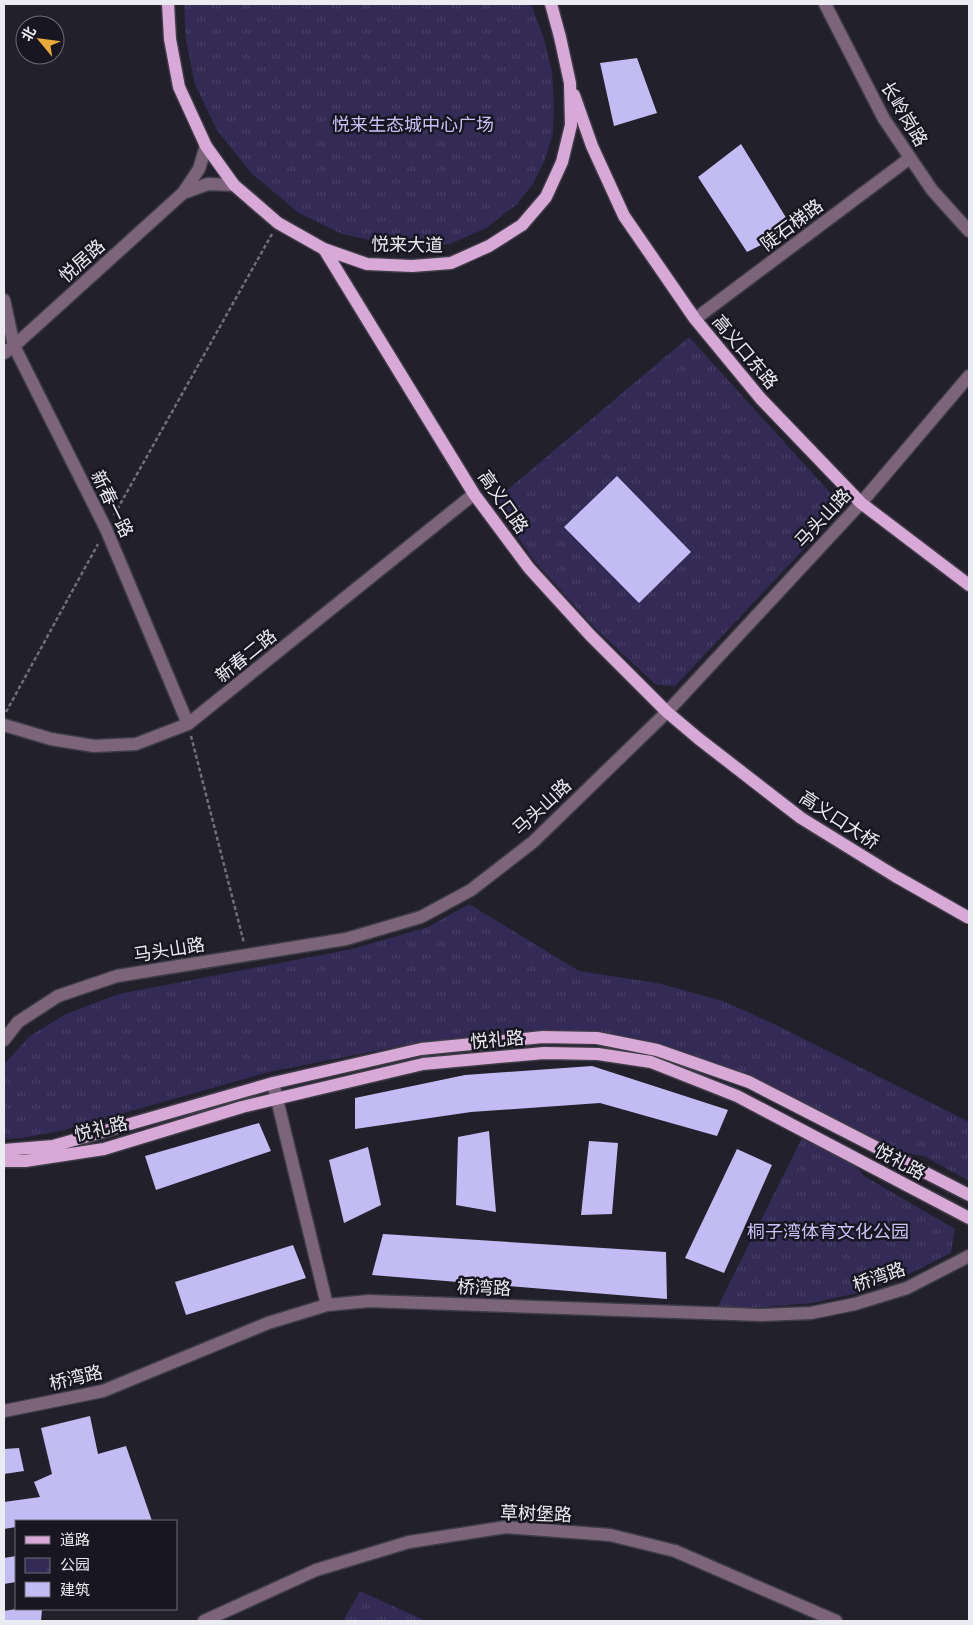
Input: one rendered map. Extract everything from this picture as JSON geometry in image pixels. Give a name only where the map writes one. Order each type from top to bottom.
[{"type":"main road","name":"悦来大道","points":[[168,4],[170,39],[179,87],[206,146],[234,185],[278,223],[324,249],[367,264],[412,266],[451,263],[489,246],[522,225],[546,197],[562,162],[571,125],[570,83],[551,4]]},
{"type":"main road","name":"高义口东路","points":[[570,83],[592,146],[624,216],[695,319],[761,398],[861,503],[969,585]]},
{"type":"main road","name":"高义口路","points":[[324,249],[474,494],[529,568],[590,635],[667,712],[699,739]]},
{"type":"main road","name":"高义口大桥","points":[[699,739],[801,818],[895,876],[969,918]]},
{"type":"main road","name":"悦礼路","points":[[4,1150],[53,1146],[273,1083],[421,1049],[543,1037],[597,1038],[657,1050],[749,1082],[969,1195]]},
{"type":"main road","name":"悦礼路","points":[[4,1161],[26,1161],[104,1149],[242,1107],[432,1064],[544,1053],[598,1054],[651,1062],[737,1096],[969,1218]]},
{"type":"street","name":"长岭岗路","points":[[825,4],[884,119],[932,190],[969,231]]},
{"type":"street","points":[[183,193],[199,169],[206,146]]},
{"type":"street","name":"陡石梯路","points":[[695,319],[910,158]]},
{"type":"street","points":[[183,193],[208,184],[234,185]]},
{"type":"street","name":"悦居路","points":[[9,350],[183,193]]},
{"type":"street","name":"新春一路","points":[[4,300],[9,350],[106,529],[188,724]]},
{"type":"street","name":"马头山路","points":[[4,1040],[18,1022],[58,996],[117,976],[346,939],[421,917],[471,890],[533,842],[667,712],[861,503],[969,376]]},
{"type":"street","name":"新春二路","points":[[4,725],[51,739],[94,746],[136,744],[188,724],[474,494]]},
{"type":"street","points":[[273,1083],[327,1305]]},
{"type":"street","name":"桥湾路","points":[[4,1411],[103,1391],[268,1323],[327,1305],[369,1301],[761,1315],[811,1313],[855,1304],[907,1288],[969,1256]]},
{"type":"street","name":"草树堡路","points":[[204,1621],[316,1570],[409,1542],[506,1527],[610,1535],[674,1551],[836,1621]]},
{"type":"path","points":[[4,716],[106,529],[278,223]]},
{"type":"path","points":[[188,724],[247,955]]},
{"type":"green space","name":"悦来生态城中心广场","points":[[184,4],[531,4],[544,39],[552,71],[553,133],[545,159],[533,184],[516,205],[486,228],[450,244],[401,247],[342,234],[299,213],[251,173],[217,130],[195,85],[186,40]]},
{"type":"green space","points":[[689,337],[834,497],[834,517],[675,686],[656,685],[596,629],[536,563],[493,502]]},
{"type":"green space","points":[[469,904],[579,971],[657,983],[723,1001],[776,1025],[969,1122],[969,1181],[924,1156],[895,1151],[657,1045],[599,1032],[543,1031],[416,1043],[269,1072],[60,1131],[22,1138],[4,1139],[4,1064],[30,1036],[66,1014],[119,994],[352,949],[428,927]]},
{"type":"green space","name":"桐子湾体育文化公园","points":[[803,1136],[852,1163],[864,1176],[955,1229],[951,1253],[901,1278],[853,1294],[812,1303],[717,1308]]},
{"type":"green space","points":[[360,1591],[426,1621],[343,1621]]},
{"type":"building","points":[[637,58],[657,113],[614,126],[600,63]]},
{"type":"building","points":[[741,144],[793,229],[747,252],[698,177]]},
{"type":"building","points":[[617,476],[691,552],[639,603],[564,527]]},
{"type":"building","points":[[592,1066],[728,1110],[717,1136],[600,1103],[471,1112],[355,1129],[355,1098],[465,1075]]},
{"type":"building","points":[[259,1123],[271,1151],[156,1190],[145,1156]]},
{"type":"building","points":[[489,1131],[496,1212],[456,1205],[458,1137]]},
{"type":"building","points":[[589,1141],[618,1143],[612,1214],[581,1215]]},
{"type":"building","points":[[368,1147],[381,1205],[344,1223],[329,1160]]},
{"type":"building","points":[[737,1149],[772,1165],[724,1273],[685,1258]]},
{"type":"building","points":[[383,1234],[666,1252],[667,1299],[372,1275]]},
{"type":"building","points":[[293,1245],[306,1278],[186,1315],[175,1282]]},
{"type":"building","points":[[90,1416],[98,1454],[126,1446],[152,1520],[15,1520],[15,1527],[4,1529],[4,1502],[40,1497],[34,1482],[52,1474],[41,1428]]},
{"type":"building","points":[[19,1448],[24,1471],[4,1474],[4,1449]]},
{"type":"building","points":[[15,1556],[15,1582],[4,1584],[4,1558]]},
{"type":"building","points":[[15,1609],[42,1610],[41,1621],[4,1621],[4,1611]]}]
